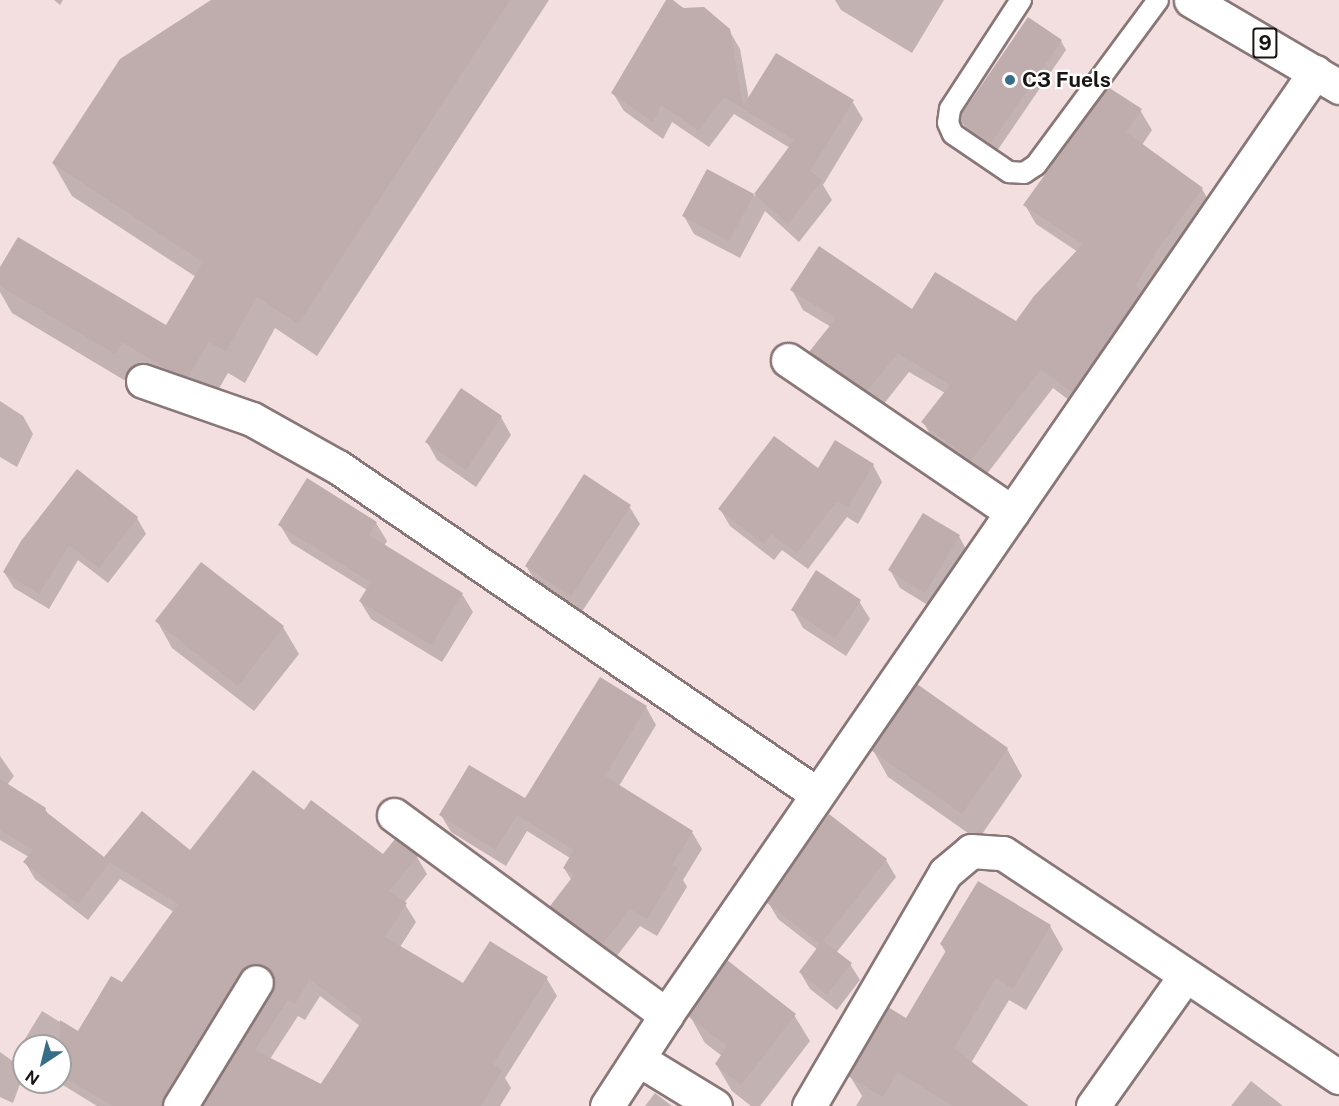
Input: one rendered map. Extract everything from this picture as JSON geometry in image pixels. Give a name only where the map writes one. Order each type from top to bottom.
[{"type":"main road","name":"9","points":[[1191,0],[1327,80]]},
{"type":"main road","points":[[607,1106],[666,1015],[1012,512],[1327,80]]},
{"type":"main road","points":[[788,360],[1012,512]]},
{"type":"main road","points":[[144,381],[252,419],[338,467],[817,794]]},
{"type":"main road","points":[[394,815],[666,1015]]},
{"type":"main road","points":[[809,1106],[945,873],[971,851],[1003,853],[1339,1077]]},
{"type":"main road","points":[[1093,1106],[1185,976]]},
{"type":"main road","points":[[180,1106],[256,982]]},
{"type":"main road","points":[[638,1059],[715,1106]]},
{"type":"lane","points":[[1021,0],[950,110],[948,123],[953,134],[1009,172],[1024,173],[1036,165],[1158,0]]},
{"type":"building","points":[[211,0],[510,0],[298,324],[257,297],[226,351],[209,342],[188,377],[168,370],[122,342],[115,354],[0,286],[0,267],[18,237],[166,325],[203,262],[52,163],[120,59]]},
{"type":"building","points":[[666,0],[673,0],[683,8],[704,7],[730,29],[743,106],[776,53],[854,100],[810,171],[822,180],[788,224],[754,194],[794,140],[724,97],[698,130],[661,105],[653,122],[611,93]]},
{"type":"building","name":"C3 Fuels","points":[[1028,17],[1062,40],[991,143],[961,123],[961,115]]},
{"type":"building","points":[[1108,87],[1142,109],[1126,132],[1203,188],[1158,249],[1135,286],[1142,291],[1072,392],[1041,369],[971,460],[921,422],[950,385],[898,353],[867,391],[809,352],[836,318],[790,290],[819,246],[912,309],[935,272],[1016,321],[1034,296],[1083,244],[1023,205]]},
{"type":"building","points":[[707,169],[754,194],[729,241],[682,216]]},
{"type":"building","points":[[461,388],[502,416],[466,470],[425,442]]},
{"type":"building","points":[[774,436],[818,468],[835,440],[874,464],[848,507],[837,501],[797,553],[771,534],[764,544],[718,509]]},
{"type":"building","points":[[77,469],[138,517],[99,568],[69,545],[39,594],[3,572],[21,541]]},
{"type":"building","points":[[584,474],[631,505],[571,596],[525,566]]},
{"type":"building","points":[[307,478],[377,522],[369,535],[463,593],[431,645],[359,601],[371,582],[278,525]]},
{"type":"building","points":[[923,513],[960,535],[925,593],[888,570]]},
{"type":"building","points":[[201,562],[284,626],[238,686],[155,621]]},
{"type":"building","points":[[816,570],[861,600],[835,638],[791,610]]},
{"type":"building","points":[[600,677],[647,706],[605,776],[693,831],[672,865],[678,868],[647,919],[630,909],[602,945],[550,906],[574,875],[563,868],[574,850],[517,815],[495,850],[439,815],[469,765],[525,798]]},
{"type":"building","points":[[917,684],[1008,748],[962,814],[871,750]]},
{"type":"building","points":[[253,770],[304,810],[311,800],[383,854],[395,839],[418,856],[389,891],[407,903],[385,937],[463,983],[490,941],[548,977],[493,1064],[502,1070],[481,1106],[202,1106],[272,991],[275,983],[273,974],[266,966],[257,963],[248,965],[240,972],[164,1096],[161,1106],[113,1106],[72,1082],[72,1034],[60,1034],[60,1020],[78,1031],[111,976],[122,982],[178,904],[110,862],[78,904],[23,862],[33,850],[0,830],[0,779],[46,808],[45,811],[104,857],[142,811],[190,850]],"holes":[[[310,979],[363,1019],[321,1084],[255,1050],[288,1000],[295,1004]]]},
{"type":"building","points":[[829,814],[887,859],[823,941],[852,963],[827,994],[799,972],[820,944],[766,902]]},
{"type":"building","points":[[978,881],[1051,925],[1013,989],[996,978],[954,1048],[1029,1106],[953,1106],[898,1072],[883,1097],[848,1076],[888,1007],[906,1018],[947,949],[940,944]]},
{"type":"building","points":[[727,960],[796,1014],[741,1085],[715,1064],[727,1046],[688,1016]]},
{"type":"place","name":"C3 Fuels","points":[[1010,80]]}]
